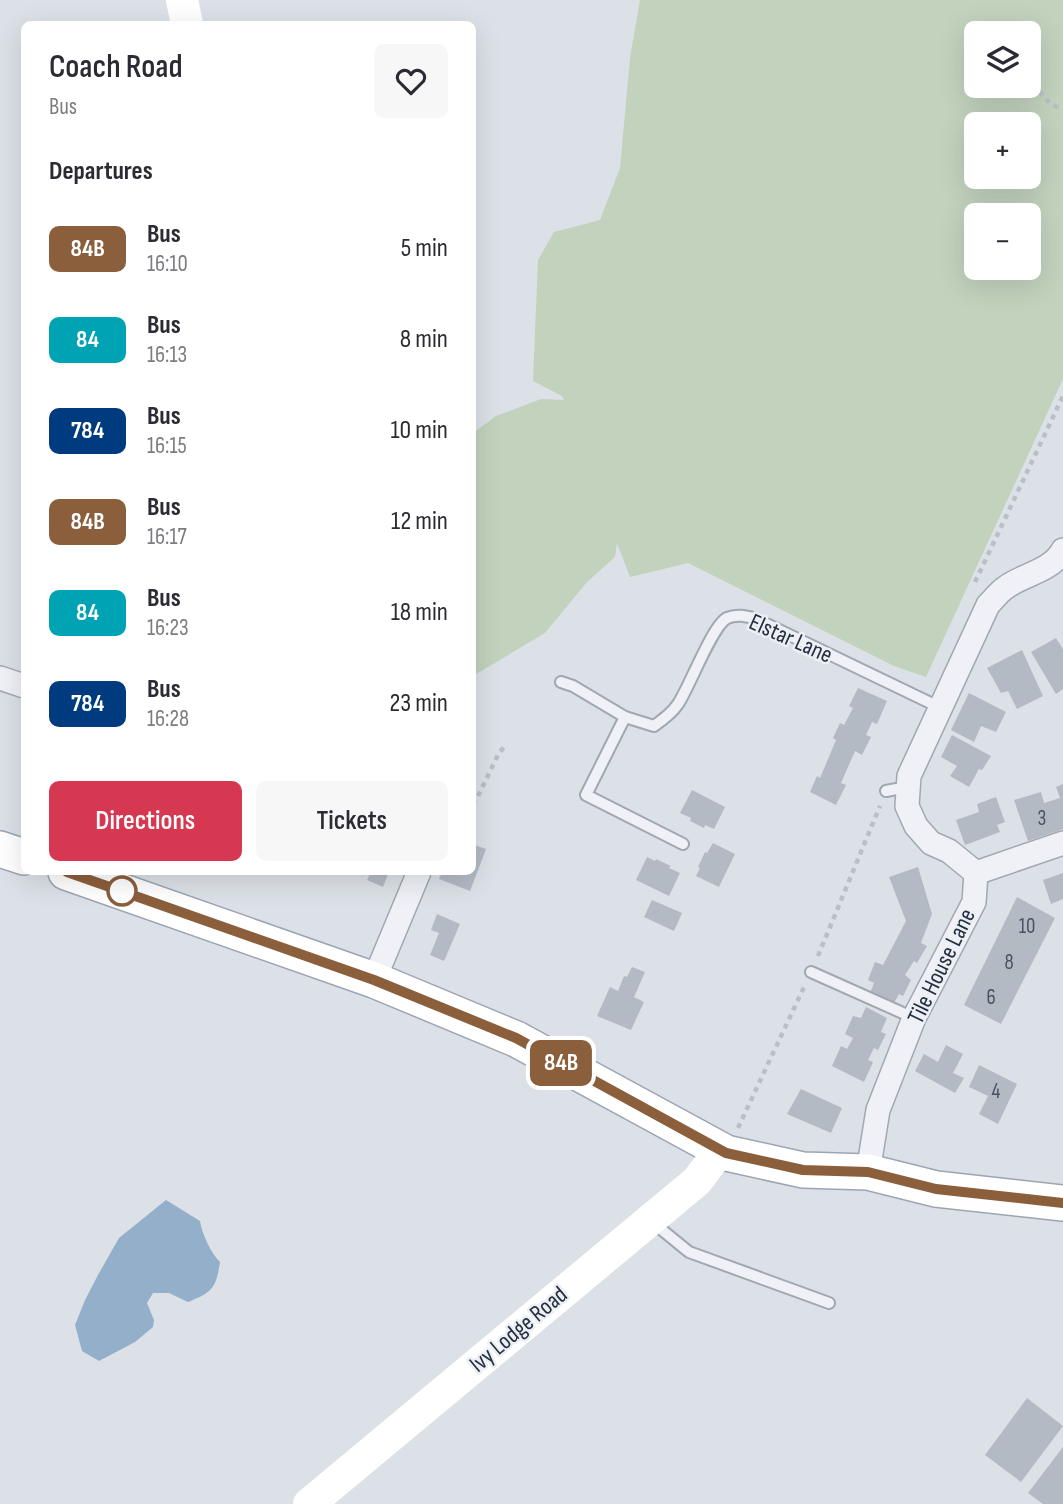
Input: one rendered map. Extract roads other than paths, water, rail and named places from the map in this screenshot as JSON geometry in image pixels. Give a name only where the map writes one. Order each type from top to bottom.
[{"type":"main road","points":[[0,849],[21,855]]},
{"type":"main road","points":[[75,875],[374,980],[516,1038],[726,1153],[803,1170],[868,1172],[936,1189],[1063,1203]]},
{"type":"street","points":[[182,0],[186,21]]},
{"type":"street","points":[[1063,550],[1059,557],[1040,571],[1006,587],[988,605],[909,776],[896,789],[916,825],[931,843],[949,851],[976,873],[1063,843]]},
{"type":"street","points":[[0,678],[21,686]]},
{"type":"street","name":"Tile House Lane","points":[[868,1172],[878,1110],[914,1018],[974,902],[976,873]]},
{"type":"street","points":[[374,980],[418,875]]},
{"type":"street","name":"Ivy Lodge Road","points":[[309,1504],[697,1181],[721,1149]]},
{"type":"lane","name":"Elstar Lane","points":[[561,682],[625,717],[654,726],[668,717],[678,703],[716,630],[726,619],[740,615],[754,618],[942,708]]},
{"type":"lane","points":[[625,717],[586,795],[683,844]]},
{"type":"lane","points":[[811,972],[914,1018]]},
{"type":"lane","points":[[649,1219],[689,1252],[829,1303]]},
{"type":"water","points":[[166,1200],[200,1221],[207,1243],[220,1262],[215,1283],[208,1292],[188,1302],[169,1293],[153,1293],[147,1303],[154,1320],[153,1327],[135,1342],[99,1361],[82,1351],[75,1325],[85,1300],[119,1238]]}]
